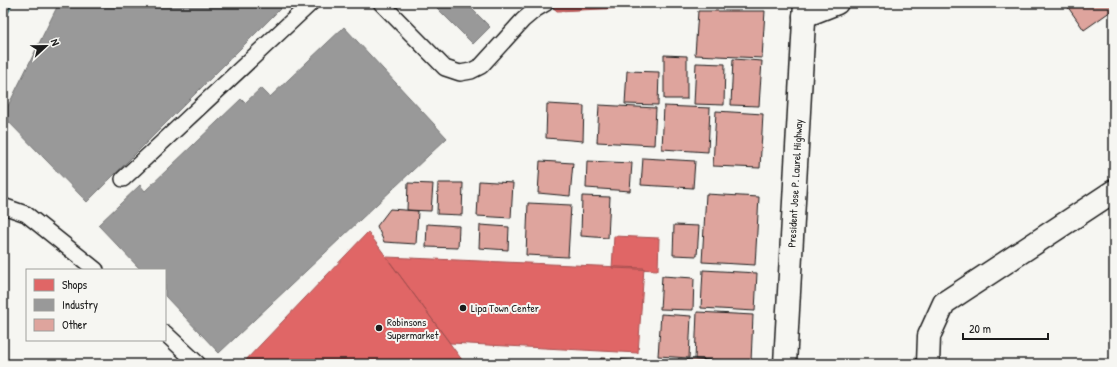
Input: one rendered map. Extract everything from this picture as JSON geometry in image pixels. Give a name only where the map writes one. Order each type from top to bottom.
[{"type":"main road","points":[[805,10],[837,3]]},
{"type":"main road","name":"President Jose P. Laurel Highway","points":[[785,364],[805,10]]},
{"type":"main road","points":[[928,364],[928,336],[944,302],[1114,191]]},
{"type":"lane","points":[[124,178],[311,3]]},
{"type":"lane","points":[[381,3],[445,68],[460,72],[471,71],[481,66],[523,20],[546,3]]},
{"type":"lane","points":[[3,206],[26,214],[95,269]]},
{"type":"lane","points":[[166,334],[198,364]]},
{"type":"building: Shops","points":[[548,3],[735,3],[557,11]]},
{"type":"building: Shops","points":[[368,232],[465,364],[243,363]]},
{"type":"building: Shops","points":[[614,236],[659,238],[658,270],[612,268]]},
{"type":"building: Shops","points":[[386,257],[644,268],[638,353],[450,343]]},
{"type":"building: Industry","points":[[59,3],[286,3],[87,202],[3,116]]},
{"type":"building: Industry","points":[[432,3],[466,3],[490,27],[473,44]]},
{"type":"building: Industry","points":[[344,27],[447,138],[219,353],[166,297],[166,269],[140,269],[98,225],[140,185],[145,191],[241,99],[245,103],[261,88],[270,97]]},
{"type":"building: Other","points":[[1065,3],[1114,3],[1114,9],[1084,30]]},
{"type":"building: Other","points":[[698,11],[765,11],[762,58],[695,55]]},
{"type":"building: Other","points":[[664,55],[687,56],[687,99],[664,99]]},
{"type":"building: Other","points":[[733,59],[762,61],[759,106],[731,105]]},
{"type":"building: Other","points":[[696,63],[725,64],[724,105],[694,104]]},
{"type":"building: Other","points":[[627,71],[659,72],[658,105],[625,104]]},
{"type":"building: Other","points":[[547,104],[584,106],[583,141],[546,138]]},
{"type":"building: Other","points":[[599,105],[656,108],[654,145],[597,142]]},
{"type":"building: Other","points":[[664,106],[710,108],[708,152],[662,149]]},
{"type":"building: Other","points":[[716,111],[763,114],[760,168],[713,166]]},
{"type":"building: Other","points":[[643,158],[695,161],[693,188],[641,185]]},
{"type":"building: Other","points":[[540,161],[573,163],[570,196],[538,193]]},
{"type":"building: Other","points":[[587,161],[632,163],[630,191],[586,188]]},
{"type":"building: Other","points":[[479,181],[513,183],[511,218],[477,216]]},
{"type":"building: Other","points":[[408,183],[433,184],[431,211],[407,210]]},
{"type":"building: Other","points":[[438,183],[463,183],[462,215],[437,214]]},
{"type":"building: Other","points":[[706,194],[759,197],[755,265],[702,262]]},
{"type":"building: Other","points":[[582,196],[610,197],[608,238],[581,236]]},
{"type":"building: Other","points":[[528,203],[571,205],[568,257],[526,255]]},
{"type":"building: Other","points":[[390,209],[418,211],[416,244],[384,242],[377,226]]},
{"type":"building: Other","points":[[427,224],[459,226],[458,248],[426,247]]},
{"type":"building: Other","points":[[480,225],[509,227],[508,250],[479,248]]},
{"type":"building: Other","points":[[674,225],[699,226],[697,256],[673,255]]},
{"type":"building: Other","points":[[703,270],[757,273],[755,311],[701,308]]},
{"type":"building: Other","points":[[662,276],[694,278],[693,310],[660,309]]},
{"type":"building: Other","points":[[697,312],[753,315],[751,362],[695,359]]},
{"type":"building: Other","points":[[661,314],[691,316],[689,358],[658,356]]},
{"type":"building: Other","points":[[601,358],[676,364],[599,364]]},
{"type":"building: Other","points":[[678,359],[750,363],[750,364],[678,364]]},
{"type":"waterway","points":[[3,16],[9,3]]},
{"type":"place","name":"Lipa Town Center","points":[[463,308]]},
{"type":"place","name":"Robinsons Supermarket","points":[[379,328]]}]
